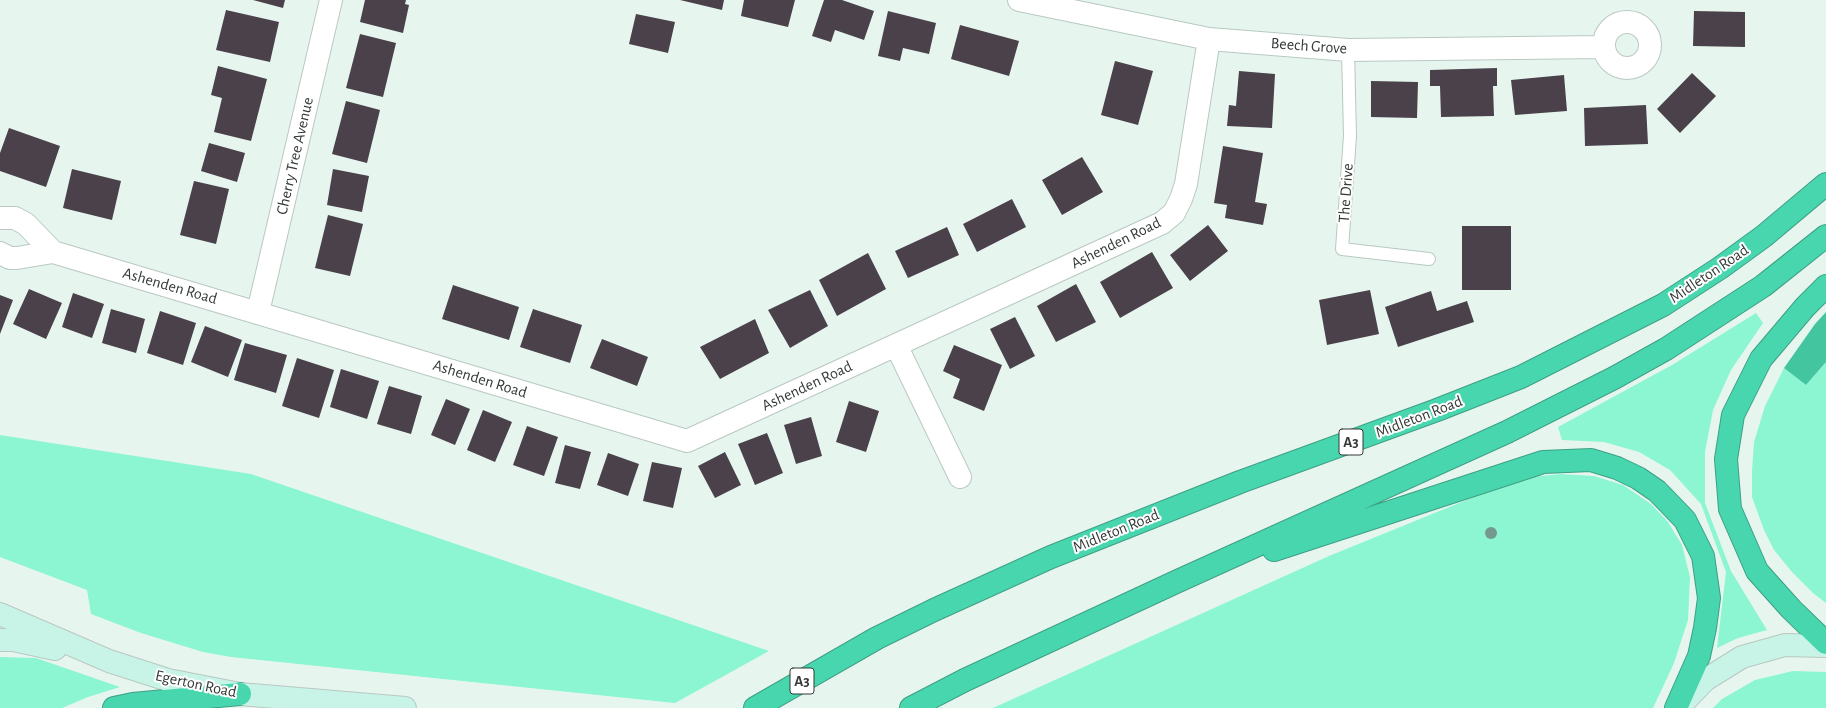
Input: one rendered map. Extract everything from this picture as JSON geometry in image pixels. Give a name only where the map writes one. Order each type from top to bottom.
[{"type":"highway","name":"Midleton Road","points":[[755,708],[850,653],[934,610],[1051,557],[1240,482],[1437,410],[1521,377],[1663,305],[1720,268],[1764,236],[1826,184]]},
{"type":"highway","points":[[911,708],[965,680],[1178,581],[1446,461],[1614,378],[1666,349],[1763,286],[1826,236]]},
{"type":"highway","points":[[1826,286],[1805,307],[1762,359],[1733,415],[1726,459],[1730,509],[1757,570],[1791,609],[1826,645]]},
{"type":"highway","points":[[1178,581],[1397,511],[1543,462],[1591,460],[1617,468],[1638,478],[1657,491],[1685,520],[1703,556],[1709,598],[1705,628],[1699,656],[1677,708]]},
{"type":"highway","points":[[114,708],[133,704],[240,694]]},
{"type":"street","name":"Cherry Tree Avenue","points":[[258,312],[331,0]]},
{"type":"street","name":"Beech Grove","points":[[1019,0],[1209,39],[1348,50],[1603,47]]},
{"type":"street","name":"Ashenden Road","points":[[0,254],[10,258],[17,258],[53,252],[687,441],[1162,223],[1174,213],[1182,199],[1186,184],[1209,39]]},
{"type":"street","name":"Ashenden Road","points":[[0,218],[15,218],[26,224],[53,252]]},
{"type":"street","points":[[896,345],[960,477]]},
{"type":"street","name":"Egerton Road","points":[[0,614],[109,661],[168,680],[240,694],[405,708]]},
{"type":"street","name":"Egerton Road","points":[[0,640],[13,640],[109,661]]},
{"type":"street","points":[[1677,708],[1705,680],[1742,657],[1785,645],[1826,645]]},
{"type":"lane","name":"The Drive","points":[[1348,50],[1350,136],[1342,248],[1429,259]]},
{"type":"green space","points":[[1826,312],[1826,362],[1806,385],[1784,368],[1815,324]]},
{"type":"green space","points":[[1756,313],[1763,323],[1731,370],[1713,410],[1705,452],[1705,503],[1731,571],[1767,630],[1738,638],[1717,648],[1726,572],[1701,504],[1670,470],[1639,452],[1604,442],[1562,440],[1558,427],[1672,365]]},
{"type":"green space","points":[[1826,362],[1826,603],[1813,593],[1792,572],[1774,550],[1764,530],[1752,497],[1752,471],[1754,442],[1765,406],[1784,368],[1806,385]]},
{"type":"green space","points":[[0,435],[251,474],[769,651],[675,703],[231,657],[203,652],[141,633],[91,614],[87,590],[0,557]]},
{"type":"green space","points":[[1561,474],[1594,476],[1623,485],[1651,504],[1668,522],[1682,545],[1690,577],[1688,620],[1674,663],[1653,708],[993,708],[1329,556],[1496,488],[1531,477]]},
{"type":"green space","points":[[0,657],[36,658],[120,687],[88,697],[62,708],[0,708]]},
{"type":"green space","points":[[1793,671],[1826,672],[1826,708],[1713,708],[1722,699],[1755,680]]},
{"type":"building","points":[[253,0],[285,0],[283,8]]},
{"type":"building","points":[[365,0],[406,0],[405,4],[409,5],[403,33],[360,22]]},
{"type":"building","points":[[680,0],[724,0],[722,10]]},
{"type":"building","points":[[744,0],[795,0],[788,27],[741,16]]},
{"type":"building","points":[[824,0],[842,0],[874,11],[864,40],[835,30],[831,42],[812,36]]},
{"type":"building","points":[[226,10],[279,22],[270,62],[216,50]]},
{"type":"building","points":[[888,11],[936,23],[929,54],[903,48],[900,61],[878,56]]},
{"type":"building","points":[[1694,11],[1745,12],[1745,47],[1693,46]]},
{"type":"building","points":[[636,14],[675,22],[668,53],[629,44]]},
{"type":"building","points":[[960,25],[1019,41],[1009,76],[951,59]]},
{"type":"building","points":[[360,34],[396,43],[383,97],[346,88]]},
{"type":"building","points":[[1115,61],[1153,71],[1138,125],[1101,115]]},
{"type":"building","points":[[218,66],[267,79],[251,141],[214,132],[222,98],[211,95]]},
{"type":"building","points":[[1497,68],[1497,86],[1493,86],[1494,116],[1441,117],[1440,86],[1430,86],[1430,70]]},
{"type":"building","points":[[1239,71],[1275,74],[1272,128],[1227,126],[1229,105],[1236,106]]},
{"type":"building","points":[[1692,73],[1716,96],[1680,133],[1657,109]]},
{"type":"building","points":[[1564,75],[1567,111],[1515,115],[1511,80]]},
{"type":"building","points":[[1371,81],[1418,82],[1417,118],[1371,117]]},
{"type":"building","points":[[346,101],[380,110],[367,163],[332,154]]},
{"type":"building","points":[[1646,105],[1648,144],[1585,146],[1584,108]]},
{"type":"building","points":[[9,128],[60,146],[46,187],[0,171],[0,153]]},
{"type":"building","points":[[209,143],[245,153],[237,182],[201,171]]},
{"type":"building","points":[[1223,146],[1263,153],[1255,202],[1267,204],[1263,225],[1225,218],[1227,205],[1214,203]]},
{"type":"building","points":[[1082,157],[1103,192],[1062,215],[1042,180]]},
{"type":"building","points":[[72,169],[121,181],[112,220],[63,208]]},
{"type":"building","points":[[333,169],[369,176],[362,212],[327,205]]},
{"type":"building","points":[[194,181],[229,189],[216,244],[180,235]]},
{"type":"building","points":[[1012,199],[1026,227],[977,252],[963,224]]},
{"type":"building","points":[[328,215],[363,224],[350,276],[315,268]]},
{"type":"building","points":[[1208,225],[1228,251],[1190,281],[1170,255]]},
{"type":"building","points":[[1462,226],[1511,226],[1511,290],[1462,290]]},
{"type":"building","points":[[947,227],[959,255],[908,278],[895,251]]},
{"type":"building","points":[[1152,252],[1173,288],[1120,318],[1100,282]]},
{"type":"building","points":[[868,253],[886,289],[837,316],[819,280]]},
{"type":"building","points":[[1076,284],[1096,322],[1056,342],[1037,306]]},
{"type":"building","points":[[453,285],[519,307],[509,340],[442,319]]},
{"type":"building","points":[[29,289],[62,303],[46,339],[13,324]]},
{"type":"building","points":[[810,290],[828,326],[790,348],[768,310]]},
{"type":"building","points":[[1370,290],[1379,334],[1327,345],[1319,300]]},
{"type":"building","points":[[1431,291],[1437,311],[1467,301],[1474,322],[1398,347],[1385,307]]},
{"type":"building","points":[[73,293],[104,304],[92,338],[62,327]]},
{"type":"building","points":[[0,295],[13,300],[0,334]]},
{"type":"building","points":[[111,309],[145,319],[136,353],[102,343]]},
{"type":"building","points":[[533,309],[582,325],[570,363],[520,347]]},
{"type":"building","points":[[160,311],[196,323],[183,365],[147,353]]},
{"type":"building","points":[[1015,317],[1035,356],[1010,369],[990,329]]},
{"type":"building","points":[[755,319],[769,353],[720,379],[700,347]]},
{"type":"building","points":[[205,326],[242,340],[228,377],[191,362]]},
{"type":"building","points":[[602,339],[648,357],[637,386],[590,368]]},
{"type":"building","points":[[245,343],[287,355],[276,393],[234,380]]},
{"type":"building","points":[[954,345],[1002,365],[984,411],[953,398],[960,379],[943,371]]},
{"type":"building","points":[[297,358],[334,370],[319,418],[282,406]]},
{"type":"building","points":[[341,369],[379,381],[367,419],[330,407]]},
{"type":"building","points":[[389,386],[422,396],[411,434],[377,424]]},
{"type":"building","points":[[446,399],[470,409],[455,445],[431,435]]},
{"type":"building","points":[[849,401],[879,411],[866,452],[836,442]]},
{"type":"building","points":[[483,410],[512,422],[495,462],[467,450]]},
{"type":"building","points":[[811,417],[822,456],[796,464],[784,425]]},
{"type":"building","points":[[527,426],[558,437],[544,476],[513,465]]},
{"type":"building","points":[[767,433],[783,473],[755,485],[738,444]]},
{"type":"building","points":[[565,445],[591,452],[580,489],[555,483]]},
{"type":"building","points":[[725,452],[741,485],[715,498],[698,466]]},
{"type":"building","points":[[608,453],[639,464],[628,496],[597,485]]},
{"type":"building","points":[[652,462],[682,468],[673,508],[643,501]]}]
